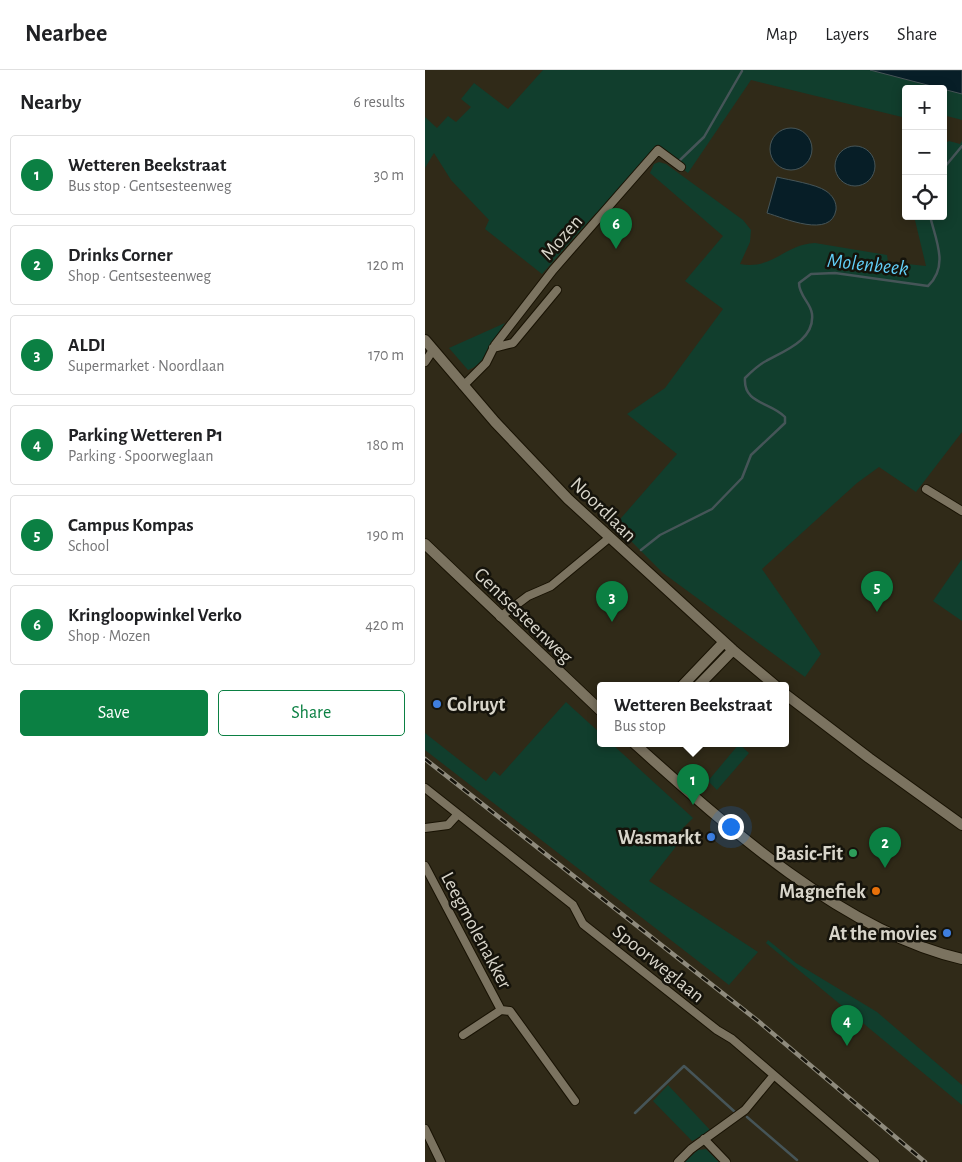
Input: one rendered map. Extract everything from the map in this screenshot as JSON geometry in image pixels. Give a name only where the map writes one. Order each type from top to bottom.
[{"type":"street","name":"Mozen","points":[[463,386],[486,362],[493,348],[553,270],[658,150],[681,168]]},
{"type":"street","name":"Mozen","points":[[493,348],[513,343],[557,290]]},
{"type":"street","name":"Noordlaan","points":[[425,340],[463,386],[567,499],[723,642],[771,682]]},
{"type":"street","points":[[425,362],[433,350]]},
{"type":"street","points":[[926,489],[962,511]]},
{"type":"street","points":[[500,617],[528,596],[551,586],[609,538]]},
{"type":"street","name":"Gentsesteenweg","points":[[425,544],[597,707]]},
{"type":"street","points":[[686,682],[723,642]]},
{"type":"street","points":[[702,682],[733,650]]},
{"type":"street","points":[[789,697],[962,825]]},
{"type":"street","points":[[641,747],[775,862],[847,912],[933,952],[962,959]]},
{"type":"street","name":"Spoorweglaan","points":[[425,788],[573,905],[583,924],[717,1030],[732,1039],[875,1162]]},
{"type":"street","points":[[425,828],[448,825],[458,814]]},
{"type":"street","name":"Leegmolenakker","points":[[425,866],[501,1010]]},
{"type":"street","name":"Leegmolenakker","points":[[463,1035],[501,1010],[510,1011],[575,1101]]},
{"type":"street","points":[[677,1162],[704,1139],[745,1110],[774,1075]]},
{"type":"street","points":[[425,1130],[441,1162]]},
{"type":"street","points":[[704,1139],[726,1162]]},
{"type":"green space","points":[[543,70],[870,70],[927,85],[902,85],[902,117],[751,80],[688,173],[658,150],[602,214],[596,213],[542,274],[485,229],[489,220],[451,180],[434,153],[425,168],[425,117],[437,128],[448,116],[456,122],[471,107],[461,99],[474,83],[508,109]]},
{"type":"green space","points":[[947,90],[962,94],[962,120],[947,116]]},
{"type":"green space","points":[[962,141],[962,432],[916,492],[879,467],[857,483],[762,569],[821,654],[805,677],[663,573],[615,525],[677,454],[627,414],[665,388],[723,309],[685,281],[723,236],[650,173],[654,164],[659,162],[666,164],[743,220],[751,230],[750,242],[740,264],[751,265],[761,263],[805,244],[815,243],[887,255],[888,262],[926,266],[915,220],[947,220],[947,142],[960,144]]},
{"type":"green space","points":[[505,323],[485,357],[480,363],[468,370],[449,348]]},
{"type":"green space","points":[[962,559],[962,621],[933,601]]},
{"type":"green space","points":[[566,702],[597,730],[597,747],[615,747],[693,818],[680,831],[685,835],[649,881],[758,952],[729,985],[425,750],[425,733],[486,781],[494,771],[500,776]]},
{"type":"green space","points":[[736,747],[742,747],[749,753],[717,790],[708,781]]},
{"type":"green space","points":[[768,940],[796,963],[877,1012],[962,1085],[962,1105],[766,943]]},
{"type":"green space","points":[[668,1085],[711,1131],[692,1141],[653,1101]]},
{"type":"green space","points":[[706,1149],[719,1162],[684,1162],[698,1150]]},
{"type":"water","points":[[870,70],[962,70],[962,94],[947,90],[947,85],[928,85]]},
{"type":"water","points":[[787,128],[795,128],[806,134],[812,149],[806,164],[795,170],[787,170],[776,164],[770,153],[770,145],[776,134]]},
{"type":"water","points":[[859,146],[866,149],[872,155],[875,166],[874,174],[866,183],[859,186],[851,186],[844,183],[836,174],[835,162],[838,155],[847,147]]},
{"type":"water","points":[[777,177],[816,186],[828,193],[836,204],[836,210],[832,219],[816,225],[795,222],[767,213]]},
{"type":"waterway","points":[[680,160],[704,137],[742,71]]},
{"type":"waterway","name":"Molenbeek","points":[[947,164],[962,146]]},
{"type":"waterway","name":"Molenbeek","points":[[641,550],[660,535],[712,509],[742,478],[751,455],[785,423],[785,417],[779,412],[759,402],[748,393],[745,378],[760,364],[797,344],[809,331],[812,323],[812,314],[810,306],[801,292],[799,283],[811,274],[835,273],[928,286],[938,270],[939,262],[938,244],[931,220]]},
{"type":"waterway","points":[[635,1113],[684,1066],[735,1112]]},
{"type":"waterway","points":[[747,1117],[797,1160]]},
{"type":"railway","points":[[425,759],[758,1021],[925,1162]]},
{"type":"place","name":"Kringloopwinkel Verko","points":[[616,249]]},
{"type":"place","name":"Campus Kompas","points":[[877,612]]},
{"type":"place","name":"ALDI","points":[[612,622]]},
{"type":"place","name":"Colruyt","points":[[437,704]]},
{"type":"place","name":"Wetteren Beekstraat","points":[[693,805]]},
{"type":"place","name":"Wasmarkt","points":[[711,837]]},
{"type":"place","name":"Basic-Fit","points":[[853,853]]},
{"type":"place","name":"Drinks Corner","points":[[885,868]]},
{"type":"place","name":"Magnefiek","points":[[876,891]]},
{"type":"place","name":"At the movies","points":[[947,933]]},
{"type":"place","name":"Parking Wetteren P1","points":[[847,1046]]}]
